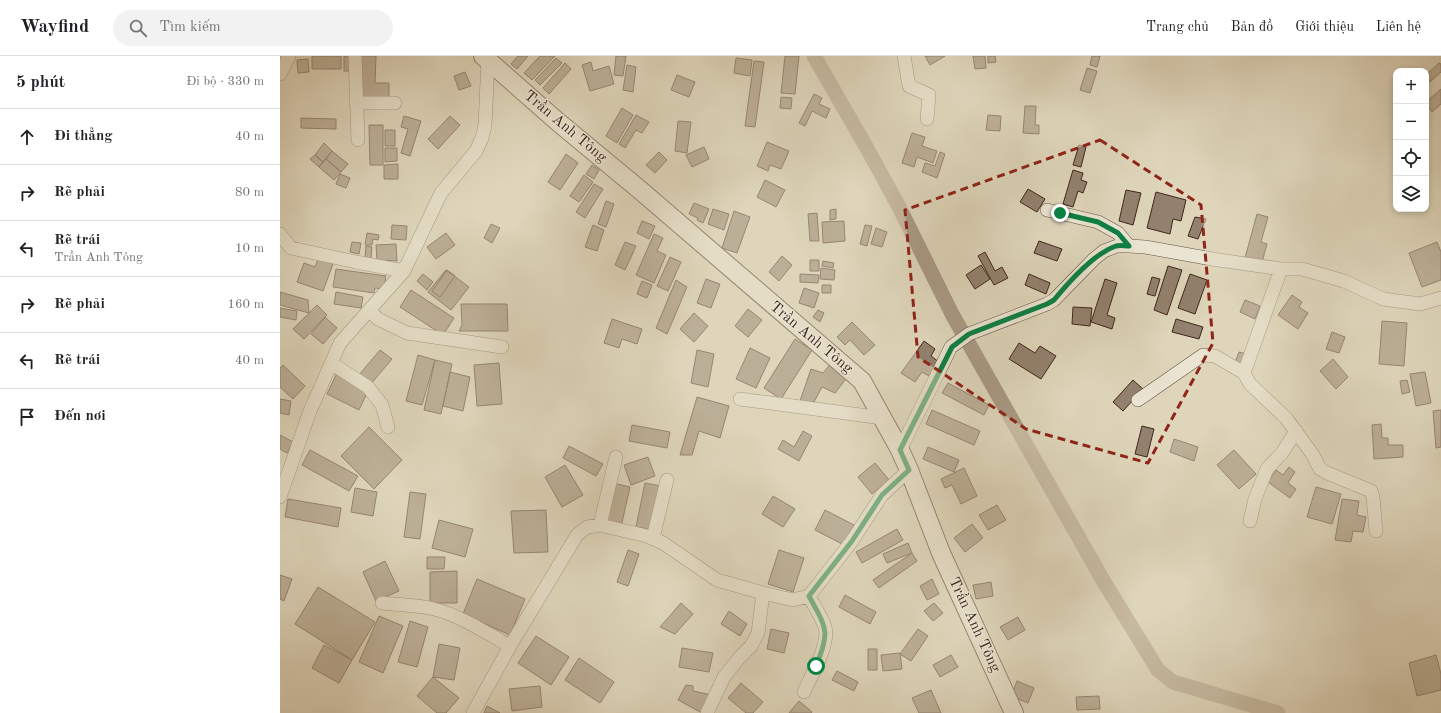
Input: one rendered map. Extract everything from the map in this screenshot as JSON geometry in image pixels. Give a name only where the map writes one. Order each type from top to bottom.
[{"type":"street","points":[[280,74],[289,56]]},
{"type":"street","points":[[355,56],[358,140]]},
{"type":"street","points":[[904,56],[908,86],[929,95],[928,119]]},
{"type":"street","points":[[280,497],[310,411],[340,342],[404,271],[441,193],[476,151],[482,138],[485,125],[486,58]]},
{"type":"street","name":"Trần Anh Tông","points":[[486,58],[558,122],[640,190],[862,381],[900,450],[941,553],[1014,713]]},
{"type":"street","points":[[356,103],[395,103]]},
{"type":"street","points":[[1047,210],[1098,222],[1118,233],[1129,246]]},
{"type":"street","points":[[280,234],[291,248],[404,271]]},
{"type":"street","points":[[900,450],[952,347],[966,336],[1054,300],[1094,259],[1117,246],[1145,247],[1281,269],[1302,269],[1344,281],[1383,299],[1420,304],[1441,298]]},
{"type":"street","points":[[1244,373],[1281,269]]},
{"type":"street","points":[[369,310],[378,319],[407,333],[502,347]]},
{"type":"street","points":[[1138,400],[1203,355],[1215,356],[1244,373],[1250,384],[1286,418],[1296,430],[1320,469],[1371,491],[1373,497],[1376,531]]},
{"type":"street","points":[[332,362],[368,387],[382,405],[388,427]]},
{"type":"street","points":[[740,399],[883,418]]},
{"type":"street","points":[[1250,521],[1255,499],[1267,469],[1282,454],[1296,430]]},
{"type":"street","points":[[600,525],[616,457]]},
{"type":"street","points":[[472,713],[510,646],[577,535],[587,526],[600,525],[653,538],[663,543],[717,580],[793,600],[809,596],[852,541],[882,495],[909,470]]},
{"type":"street","points":[[653,538],[667,480]]},
{"type":"street","points":[[707,713],[724,677],[740,657],[752,646],[758,633],[763,593]]},
{"type":"street","points":[[804,692],[822,652],[826,635],[822,622],[809,596]]},
{"type":"street","points":[[382,603],[434,608],[446,612],[510,646]]},
{"type":"highlighted area","points":[[1100,140],[1201,205],[1213,343],[1148,463],[1026,429],[918,357],[905,210]]},
{"type":"building","points":[[312,56],[341,56],[341,69],[312,69]]},
{"type":"building","points":[[344,56],[354,56],[355,71],[344,71]]},
{"type":"building","points":[[361,56],[376,56],[375,83],[389,83],[389,102],[360,101]]},
{"type":"building","points":[[518,56],[528,56],[517,69],[511,64]]},
{"type":"building","points":[[540,56],[555,56],[532,80],[524,73]]},
{"type":"building","points":[[616,56],[626,56],[623,76],[614,75]]},
{"type":"building","points":[[785,56],[799,56],[795,94],[781,93]]},
{"type":"building","points":[[925,56],[945,56],[930,65]]},
{"type":"building","points":[[973,56],[985,56],[986,68],[975,69]]},
{"type":"building","points":[[988,56],[995,56],[996,62],[988,63]]},
{"type":"building","points":[[1092,56],[1100,56],[1097,67],[1090,65]]},
{"type":"building","points":[[556,58],[562,63],[540,85],[535,80]]},
{"type":"building","points":[[736,58],[752,60],[750,76],[734,73]]},
{"type":"building","points":[[308,59],[309,72],[298,73],[297,60]]},
{"type":"building","points":[[754,61],[764,62],[755,127],[745,126]]},
{"type":"building","points":[[591,62],[593,71],[609,66],[614,84],[590,91],[582,65]]},
{"type":"building","points":[[565,63],[571,69],[549,94],[543,88]]},
{"type":"building","points":[[1439,63],[1441,64],[1441,72],[1430,82],[1429,72]]},
{"type":"building","points":[[627,65],[636,67],[633,92],[623,90]]},
{"type":"building","points":[[1087,68],[1097,71],[1090,93],[1080,90]]},
{"type":"building","points":[[465,72],[471,86],[459,90],[454,76]]},
{"type":"building","points":[[677,75],[695,82],[689,97],[671,90]]},
{"type":"building","points":[[1441,89],[1441,104],[1432,112],[1429,108],[1429,99]]},
{"type":"building","points":[[814,94],[822,98],[819,104],[830,109],[826,118],[812,111],[805,126],[799,123]]},
{"type":"building","points":[[781,97],[792,98],[791,109],[780,108]]},
{"type":"building","points":[[1025,106],[1036,106],[1035,125],[1039,125],[1039,134],[1023,133]]},
{"type":"building","points":[[622,108],[633,115],[617,143],[606,136]]},
{"type":"building","points":[[636,115],[649,122],[642,133],[636,130],[625,148],[619,144]]},
{"type":"building","points":[[988,115],[1001,116],[1000,131],[986,130]]},
{"type":"building","points":[[404,116],[421,121],[410,156],[401,153],[408,129],[401,127]]},
{"type":"building","points":[[450,116],[460,125],[438,149],[428,139]]},
{"type":"building","points":[[301,118],[336,119],[336,129],[301,128]]},
{"type":"building","points":[[678,121],[691,122],[687,153],[675,151]]},
{"type":"building","points":[[369,125],[383,125],[383,165],[370,165]]},
{"type":"building","points":[[385,130],[395,130],[395,146],[385,146]]},
{"type":"building","points":[[912,133],[925,137],[922,146],[937,151],[933,163],[917,157],[914,167],[902,163]]},
{"type":"building","points":[[767,142],[789,151],[781,169],[770,165],[768,171],[757,166]]},
{"type":"building","points":[[324,143],[332,151],[323,162],[315,155]]},
{"type":"building","points":[[1079,145],[1086,147],[1081,167],[1073,165]]},
{"type":"building","points":[[704,147],[709,159],[692,167],[686,155]]},
{"type":"building","points":[[385,148],[397,148],[397,161],[385,162]]},
{"type":"building","points":[[332,151],[348,164],[341,172],[326,159]]},
{"type":"building","points":[[659,152],[667,160],[655,173],[646,165]]},
{"type":"building","points":[[940,152],[945,154],[937,178],[922,172],[925,163],[935,166]]},
{"type":"building","points":[[566,154],[578,163],[560,190],[548,182]]},
{"type":"building","points":[[315,155],[323,162],[319,167],[310,159]]},
{"type":"building","points":[[326,159],[341,172],[334,180],[319,167]]},
{"type":"building","points":[[398,164],[398,179],[384,179],[384,165]]},
{"type":"building","points":[[592,165],[599,170],[594,179],[586,174]]},
{"type":"building","points":[[1073,170],[1083,173],[1081,180],[1087,182],[1083,193],[1078,191],[1073,207],[1063,204]]},
{"type":"building","points":[[340,174],[350,178],[346,188],[336,184]]},
{"type":"building","points":[[584,175],[593,182],[579,202],[570,196]]},
{"type":"building","points":[[765,180],[785,190],[776,207],[757,197]]},
{"type":"building","points":[[594,184],[603,189],[585,218],[576,212]]},
{"type":"building","points":[[1028,189],[1045,199],[1037,212],[1020,202]]},
{"type":"building","points":[[1126,190],[1141,193],[1133,225],[1119,221]]},
{"type":"building","points":[[1156,192],[1186,200],[1181,221],[1173,219],[1170,234],[1147,228]]},
{"type":"building","points":[[606,201],[614,204],[606,227],[598,224]]},
{"type":"building","points":[[694,203],[709,209],[703,223],[697,220],[698,218],[689,214]]},
{"type":"building","points":[[713,209],[729,214],[724,230],[708,224]]},
{"type":"building","points":[[836,209],[836,219],[830,220],[830,210]]},
{"type":"building","points":[[734,211],[750,217],[737,253],[722,248]]},
{"type":"building","points":[[817,213],[819,241],[810,241],[808,214]]},
{"type":"building","points":[[1257,214],[1268,217],[1261,242],[1267,244],[1262,262],[1245,258]]},
{"type":"building","points":[[1195,217],[1206,219],[1198,239],[1188,236]]},
{"type":"building","points":[[642,221],[655,226],[649,239],[637,233]]},
{"type":"building","points":[[844,221],[845,241],[823,243],[822,222]]},
{"type":"building","points":[[491,224],[500,228],[492,243],[484,238]]},
{"type":"building","points":[[392,225],[407,226],[406,240],[391,239]]},
{"type":"building","points":[[593,225],[604,230],[597,251],[585,247]]},
{"type":"building","points":[[865,225],[872,226],[867,246],[860,244]]},
{"type":"building","points":[[876,228],[887,232],[882,247],[871,244]]},
{"type":"building","points":[[367,233],[379,235],[378,240],[373,239],[372,245],[365,245]]},
{"type":"building","points":[[446,233],[455,245],[436,259],[427,247]]},
{"type":"building","points":[[654,234],[663,238],[657,251],[666,255],[654,283],[636,275]]},
{"type":"building","points":[[1039,241],[1062,249],[1057,261],[1034,253]]},
{"type":"building","points":[[352,242],[361,243],[359,254],[350,252]]},
{"type":"building","points":[[625,242],[636,246],[625,270],[615,265]]},
{"type":"building","points":[[1437,242],[1441,252],[1441,280],[1422,287],[1409,253]]},
{"type":"building","points":[[396,244],[397,261],[377,260],[376,245]]},
{"type":"building","points":[[366,246],[372,247],[371,258],[365,257]]},
{"type":"building","points":[[985,252],[995,271],[1002,267],[1008,278],[994,285],[978,256]]},
{"type":"building","points":[[782,256],[792,265],[779,281],[769,272]]},
{"type":"building","points":[[670,257],[681,262],[668,291],[657,286]]},
{"type":"building","points":[[318,259],[333,264],[323,291],[297,282],[304,263],[315,267]]},
{"type":"building","points":[[810,260],[819,260],[819,271],[810,271]]},
{"type":"building","points":[[823,261],[834,263],[833,268],[822,266]]},
{"type":"building","points":[[981,265],[990,279],[975,289],[966,275]]},
{"type":"building","points":[[1168,266],[1182,270],[1167,315],[1154,310]]},
{"type":"building","points":[[821,268],[835,270],[834,280],[820,279]]},
{"type":"building","points":[[336,269],[386,276],[384,289],[375,288],[374,293],[333,287]]},
{"type":"building","points":[[446,270],[469,287],[451,310],[428,292]]},
{"type":"building","points":[[447,270],[455,276],[440,297],[432,291]]},
{"type":"building","points":[[423,274],[433,282],[427,290],[417,281]]},
{"type":"building","points":[[800,274],[819,275],[818,283],[800,282]]},
{"type":"building","points":[[1029,274],[1050,283],[1046,294],[1025,285]]},
{"type":"building","points":[[1190,274],[1207,280],[1195,314],[1178,308]]},
{"type":"building","points":[[1152,277],[1160,279],[1155,296],[1147,294]]},
{"type":"building","points":[[706,279],[720,284],[711,308],[697,303]]},
{"type":"building","points":[[1105,279],[1117,283],[1107,315],[1115,318],[1112,329],[1091,322]]},
{"type":"building","points":[[676,280],[687,287],[667,334],[656,328]]},
{"type":"building","points":[[642,281],[652,285],[647,298],[637,294]]},
{"type":"building","points":[[822,285],[831,285],[831,293],[822,293]]},
{"type":"building","points":[[804,288],[819,293],[814,308],[799,303]]},
{"type":"building","points":[[411,290],[454,318],[443,335],[400,307]]},
{"type":"building","points":[[280,292],[308,300],[309,313],[280,305]]},
{"type":"building","points":[[336,292],[363,297],[361,308],[334,304]]},
{"type":"building","points":[[1292,295],[1302,302],[1299,307],[1308,313],[1298,329],[1278,315]]},
{"type":"building","points":[[1245,300],[1260,306],[1255,319],[1240,312]]},
{"type":"building","points":[[461,304],[507,304],[508,331],[459,331],[462,325]]},
{"type":"building","points":[[317,305],[327,315],[304,339],[293,329]]},
{"type":"building","points":[[1073,307],[1092,308],[1090,326],[1072,324]]},
{"type":"building","points":[[280,308],[297,311],[296,320],[280,317]]},
{"type":"building","points":[[748,309],[762,320],[748,337],[735,326]]},
{"type":"building","points":[[818,310],[824,313],[820,322],[813,317]]},
{"type":"building","points":[[694,313],[708,326],[694,342],[680,329]]},
{"type":"building","points":[[325,317],[337,328],[323,344],[311,334]]},
{"type":"building","points":[[612,319],[642,329],[637,344],[622,339],[619,348],[604,343]]},
{"type":"building","points":[[1176,319],[1203,327],[1199,339],[1172,332]]},
{"type":"building","points":[[1382,321],[1407,323],[1404,366],[1379,364]]},
{"type":"building","points":[[852,322],[875,345],[864,355],[850,340],[845,345],[837,337]]},
{"type":"building","points":[[1332,332],[1345,337],[1339,353],[1326,349]]},
{"type":"building","points":[[795,339],[812,350],[781,399],[764,388]]},
{"type":"building","points":[[924,341],[935,349],[931,356],[939,362],[929,376],[922,372],[915,382],[901,373]]},
{"type":"building","points":[[1019,343],[1035,353],[1040,346],[1056,356],[1041,379],[1009,359]]},
{"type":"building","points":[[750,348],[770,358],[756,388],[736,379]]},
{"type":"building","points":[[380,350],[392,359],[370,385],[359,375]]},
{"type":"building","points":[[697,350],[714,354],[708,387],[691,383]]},
{"type":"building","points":[[1239,352],[1247,354],[1242,367],[1234,365]]},
{"type":"building","points":[[418,355],[435,360],[422,405],[406,401]]},
{"type":"building","points":[[1333,359],[1348,377],[1336,389],[1320,371]]},
{"type":"building","points":[[435,360],[452,364],[441,414],[424,410]]},
{"type":"building","points":[[833,361],[849,375],[835,393],[822,387],[814,402],[800,401],[811,369],[823,373]]},
{"type":"building","points":[[499,363],[502,404],[477,406],[474,365]]},
{"type":"building","points":[[283,365],[305,386],[293,399],[280,387],[280,368]]},
{"type":"building","points":[[450,372],[470,377],[463,411],[443,406]]},
{"type":"building","points":[[1425,372],[1431,403],[1416,406],[1410,374]]},
{"type":"building","points":[[337,373],[369,389],[359,410],[327,394]]},
{"type":"building","points":[[1133,380],[1143,389],[1123,411],[1113,402]]},
{"type":"building","points":[[1407,380],[1410,392],[1402,394],[1400,381]]},
{"type":"building","points":[[948,383],[989,405],[984,415],[942,393]]},
{"type":"building","points":[[697,397],[729,406],[720,438],[699,431],[692,455],[680,455]]},
{"type":"building","points":[[280,399],[291,401],[289,415],[280,413]]},
{"type":"building","points":[[932,410],[980,431],[974,445],[926,424]]},
{"type":"building","points":[[1441,410],[1441,447],[1436,448],[1433,411]]},
{"type":"building","points":[[1381,424],[1382,438],[1388,438],[1388,445],[1403,445],[1403,457],[1374,459],[1372,425]]},
{"type":"building","points":[[632,425],[670,432],[667,448],[629,441]]},
{"type":"building","points":[[1142,426],[1154,429],[1147,457],[1135,454]]},
{"type":"building","points":[[369,427],[402,460],[374,489],[341,456]]},
{"type":"building","points":[[803,431],[812,436],[799,461],[778,449],[783,440],[794,447]]},
{"type":"building","points":[[280,435],[293,442],[287,453],[280,449]]},
{"type":"building","points":[[1174,439],[1198,447],[1194,461],[1170,452]]},
{"type":"building","points":[[569,446],[603,464],[596,476],[563,458]]},
{"type":"building","points":[[928,447],[959,460],[954,472],[923,459]]},
{"type":"building","points":[[310,450],[358,476],[349,491],[302,465]]},
{"type":"building","points":[[1234,450],[1256,474],[1239,489],[1217,465]]},
{"type":"building","points":[[648,457],[655,476],[631,485],[624,465]]},
{"type":"building","points":[[875,463],[889,480],[872,494],[858,477]]},
{"type":"building","points":[[565,465],[583,495],[562,507],[545,477]]},
{"type":"building","points":[[1289,467],[1295,472],[1288,483],[1296,489],[1290,498],[1268,482],[1276,470],[1283,475]]},
{"type":"building","points":[[964,468],[977,496],[961,504],[952,485],[945,488],[941,479]]},
{"type":"building","points":[[613,483],[630,487],[621,527],[603,522]]},
{"type":"building","points":[[645,483],[661,486],[652,530],[636,527]]},
{"type":"building","points":[[1316,487],[1341,494],[1332,524],[1307,517]]},
{"type":"building","points":[[355,488],[377,492],[373,516],[351,512]]},
{"type":"building","points":[[410,492],[426,494],[420,539],[404,537]]},
{"type":"building","points":[[773,496],[795,509],[783,527],[762,514]]},
{"type":"building","points":[[288,499],[341,508],[338,527],[285,517]]},
{"type":"building","points":[[1342,499],[1359,501],[1357,515],[1366,517],[1363,532],[1353,531],[1351,542],[1335,540]]},
{"type":"building","points":[[997,505],[1006,520],[988,530],[979,515]]},
{"type":"building","points":[[546,510],[548,552],[514,553],[511,511]]},
{"type":"building","points":[[825,510],[854,525],[844,545],[815,530]]},
{"type":"building","points":[[439,520],[473,529],[465,557],[432,548]]},
{"type":"building","points":[[972,524],[983,538],[965,552],[954,538]]},
{"type":"building","points":[[897,529],[903,540],[862,563],[856,552]]},
{"type":"building","points":[[908,543],[912,553],[887,563],[883,554]]},
{"type":"building","points":[[628,550],[639,554],[628,586],[617,582]]},
{"type":"building","points":[[779,550],[804,558],[793,592],[768,584]]},
{"type":"building","points":[[912,553],[917,561],[879,588],[873,580]]},
{"type":"building","points":[[427,557],[445,557],[444,569],[427,569]]},
{"type":"building","points":[[385,561],[399,591],[376,601],[363,572]]},
{"type":"building","points":[[457,571],[457,603],[430,603],[430,572]]},
{"type":"building","points":[[280,575],[292,579],[284,601],[280,599]]},
{"type":"building","points":[[477,579],[525,599],[510,635],[463,614]]},
{"type":"building","points":[[932,579],[939,594],[927,600],[920,586]]},
{"type":"building","points":[[991,582],[993,596],[976,599],[973,585]]},
{"type":"building","points":[[318,587],[375,622],[352,660],[295,624]]},
{"type":"building","points":[[845,595],[876,612],[870,624],[839,607]]},
{"type":"building","points":[[681,603],[693,614],[675,634],[660,627]]},
{"type":"building","points":[[934,603],[943,613],[933,621],[924,611]]},
{"type":"building","points":[[729,611],[747,624],[740,636],[721,624]]},
{"type":"building","points":[[379,616],[403,626],[383,673],[359,662]]},
{"type":"building","points":[[1018,617],[1025,630],[1008,640],[1000,627]]},
{"type":"building","points":[[410,621],[428,627],[417,667],[398,662]]},
{"type":"building","points":[[771,629],[789,633],[784,653],[767,649]]},
{"type":"building","points":[[918,629],[928,636],[911,661],[900,654]]},
{"type":"building","points":[[536,636],[569,657],[551,685],[518,663]]},
{"type":"building","points":[[439,644],[460,648],[454,680],[433,677]]},
{"type":"building","points":[[324,645],[352,660],[339,683],[312,668]]},
{"type":"building","points":[[682,648],[713,653],[709,672],[679,667]]},
{"type":"building","points":[[868,649],[877,649],[877,670],[868,670]]},
{"type":"building","points":[[900,653],[902,669],[883,671],[881,655]]},
{"type":"building","points":[[951,655],[958,667],[940,677],[933,665]]},
{"type":"building","points":[[1436,655],[1441,674],[1441,690],[1417,696],[1409,663]]},
{"type":"building","points":[[579,658],[614,682],[600,703],[565,680]]},
{"type":"building","points":[[837,671],[858,682],[854,691],[832,680]]},
{"type":"building","points":[[433,677],[459,698],[446,713],[437,713],[417,696]]},
{"type":"building","points":[[1017,681],[1034,688],[1028,703],[1011,696]]},
{"type":"building","points":[[741,683],[763,702],[753,713],[746,713],[728,698]]},
{"type":"building","points":[[686,685],[693,686],[693,691],[712,695],[702,713],[678,700]]},
{"type":"building","points":[[540,686],[542,707],[512,711],[509,689]]},
{"type":"building","points":[[931,690],[941,713],[919,713],[912,698]]},
{"type":"building","points":[[1099,696],[1100,709],[1077,710],[1076,697]]},
{"type":"building","points":[[799,701],[812,712],[789,713]]},
{"type":"building","points":[[487,706],[500,713],[484,713]]},
{"type":"waterway","points":[[814,56],[899,207],[952,314],[1104,582],[1158,670],[1173,682],[1278,713]]},
{"type":"route","points":[[816,666],[822,652],[826,635],[825,628],[809,596],[852,541],[882,495],[909,470],[900,450],[952,347],[969,334],[1047,304],[1054,300],[1062,290],[1094,259],[1117,246],[1129,246],[1118,233],[1098,222],[1060,213]]}]
